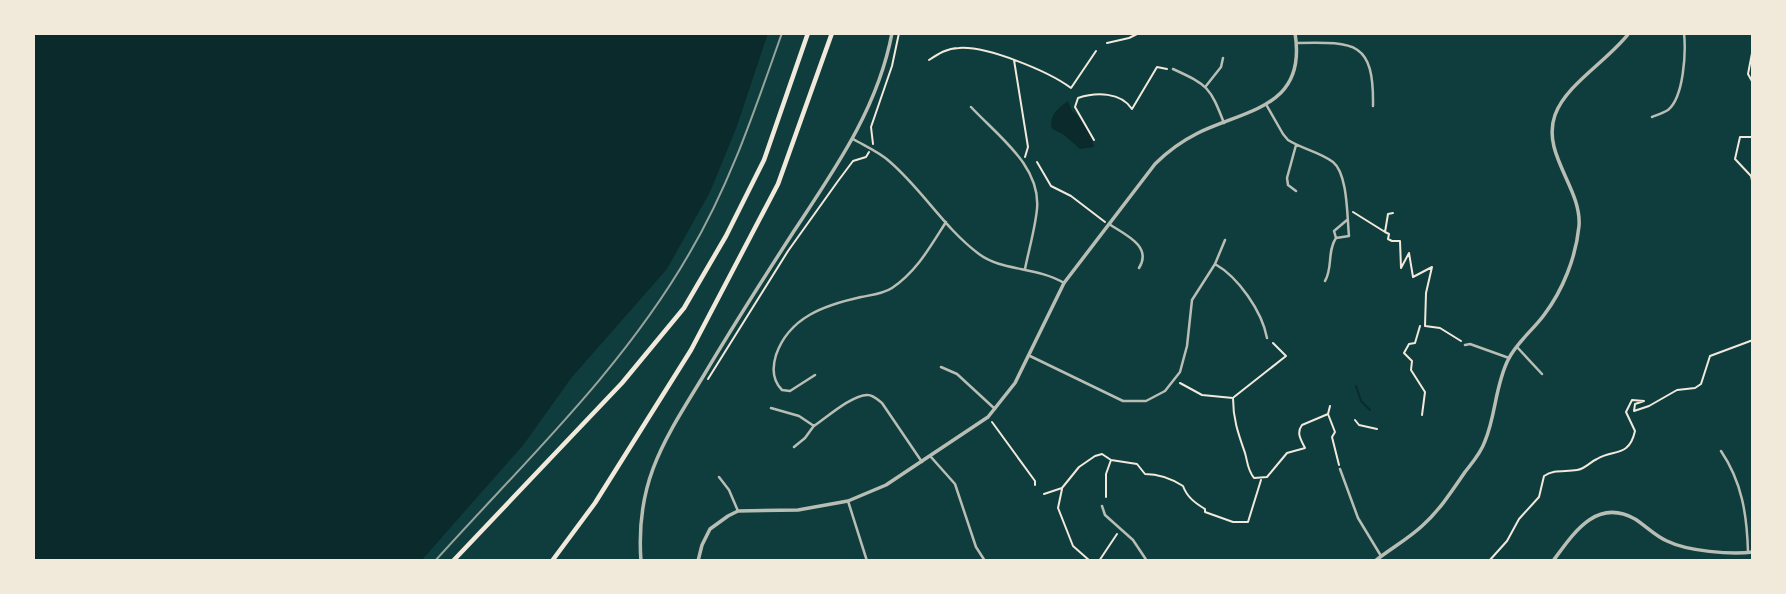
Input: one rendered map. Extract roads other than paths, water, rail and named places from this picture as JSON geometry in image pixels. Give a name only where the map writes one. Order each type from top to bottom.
[{"type":"main road","points":[[453,561],[622,383],[684,308],[726,236],[764,160],[808,33]]},
{"type":"main road","points":[[552,561],[595,503],[691,350],[778,184],[832,33]]},
{"type":"street","points":[[640,561],[642,502],[663,444],[852,138],[877,86],[892,33]]},
{"type":"street","points":[[698,561],[710,529],[738,511],[798,510],[848,501],[886,485],[988,417],[1016,383],[1064,283],[1155,164],[1170,150],[1191,137],[1267,106],[1281,94],[1294,71],[1296,33]]},
{"type":"street","points":[[1375,561],[1422,526],[1449,496],[1479,452],[1485,441],[1497,387],[1508,358],[1546,313],[1562,285],[1577,237],[1577,203],[1552,139],[1554,118],[1566,96],[1614,51],[1629,33]]},
{"type":"street","points":[[1652,117],[1669,110],[1675,101],[1684,62],[1684,33]]},
{"type":"street","points":[[1297,43],[1340,43],[1364,56],[1371,66],[1373,106]]},
{"type":"street","points":[[1206,86],[1220,67],[1223,58]]},
{"type":"street","points":[[1173,69],[1206,86],[1213,95],[1224,123]]},
{"type":"street","points":[[1267,106],[1283,134],[1296,145],[1332,161],[1339,168],[1344,184],[1349,236],[1336,238],[1332,244],[1330,269],[1325,281]]},
{"type":"street","points":[[971,107],[1023,161],[1035,184],[1038,206],[1026,269]]},
{"type":"street","points":[[852,138],[891,162],[980,255],[990,260],[1052,275],[1064,283]]},
{"type":"street","points":[[1296,145],[1287,178],[1288,185],[1296,191]]},
{"type":"street","points":[[1336,238],[1334,231],[1347,220]]},
{"type":"street","points":[[815,375],[790,391],[782,390],[774,379],[774,361],[793,328],[810,313],[833,303],[891,289],[917,267],[946,222]]},
{"type":"street","points":[[1109,224],[1142,248],[1143,261],[1139,268]]},
{"type":"street","points":[[1030,356],[1123,401],[1146,401],[1165,391],[1180,372],[1187,346],[1192,300],[1215,264],[1225,240]]},
{"type":"street","points":[[1215,264],[1230,272],[1241,284],[1265,329],[1266,338]]},
{"type":"street","points":[[1465,345],[1470,344],[1508,358]]},
{"type":"street","points":[[1517,347],[1542,374]]},
{"type":"street","points":[[941,367],[957,373],[995,410]]},
{"type":"street","points":[[794,447],[814,426],[854,398],[867,394],[882,403],[922,462]]},
{"type":"street","points":[[771,408],[799,416],[814,426]]},
{"type":"street","points":[[1553,561],[1586,521],[1613,513],[1634,519],[1677,545],[1726,552],[1750,552],[1747,519],[1737,478],[1721,451]]},
{"type":"street","points":[[931,457],[955,484],[976,547],[985,561]]},
{"type":"street","points":[[1340,469],[1358,518],[1381,556]]},
{"type":"street","points":[[719,477],[729,490],[738,511]]},
{"type":"street","points":[[848,501],[867,561]]},
{"type":"street","points":[[1102,506],[1104,514],[1133,540],[1147,561]]},
{"type":"water","points":[[33,33],[768,33],[737,126],[710,192],[667,269],[572,377],[524,444],[421,561],[33,561]]},
{"type":"water","points":[[1068,101],[1072,111],[1086,127],[1094,147],[1080,149],[1063,134],[1052,129],[1053,116]]},
{"type":"waterway","points":[[1356,386],[1361,401],[1370,410]]},
{"type":"railway","points":[[435,561],[603,376],[662,296],[689,254],[717,201],[741,146],[782,33]]}]
